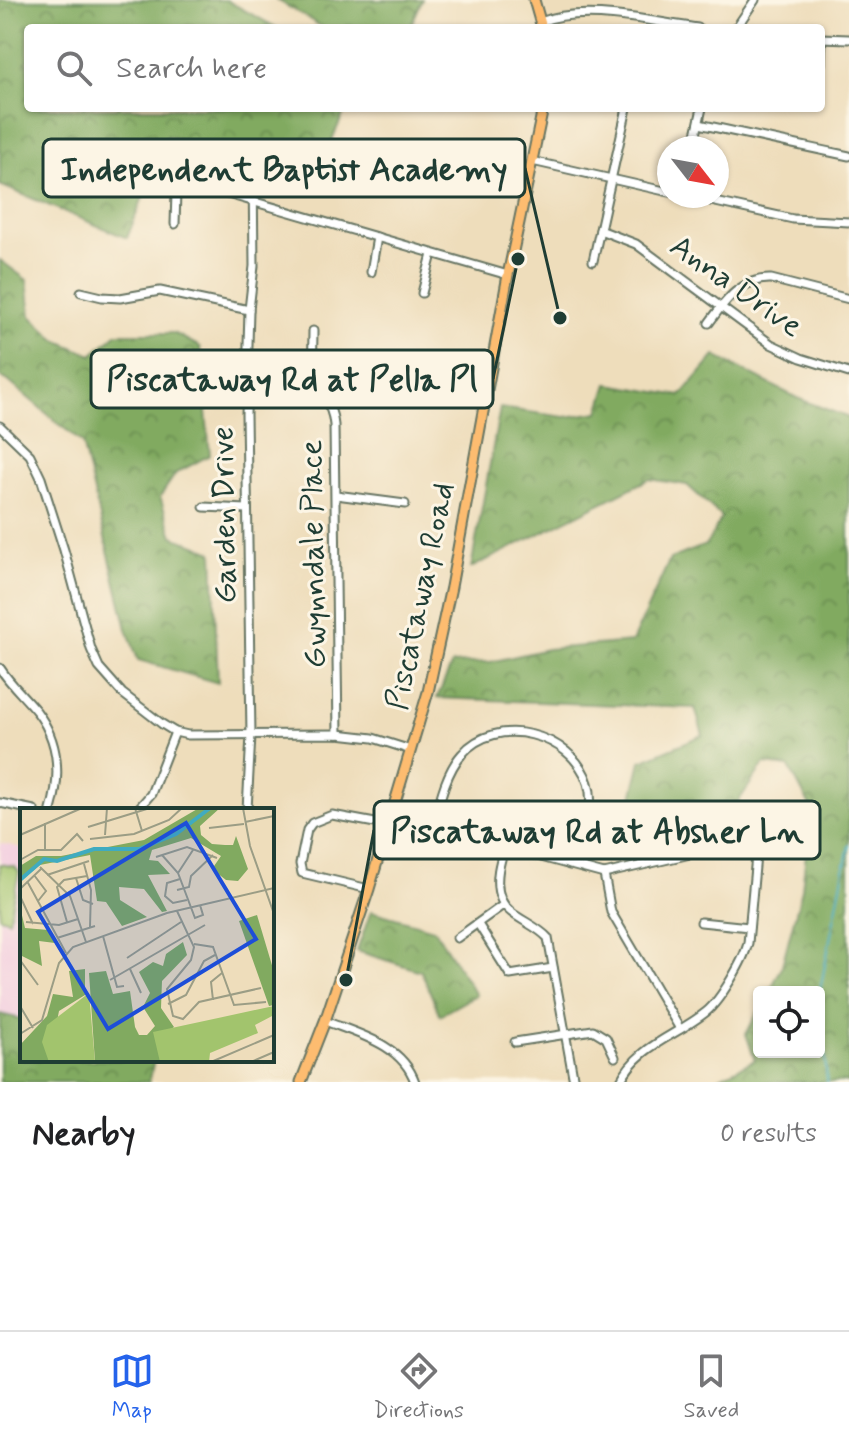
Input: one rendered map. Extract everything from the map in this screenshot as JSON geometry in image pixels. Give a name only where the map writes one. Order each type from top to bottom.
[{"type":"main road","points":[[534,0],[541,24]]},
{"type":"main road","name":"Piscataway Road","points":[[301,1082],[369,889],[439,648],[508,275],[542,112]]},
{"type":"street","points":[[739,24],[755,0]]},
{"type":"street","points":[[543,24],[555,17],[579,14],[641,24]]},
{"type":"street","points":[[825,38],[849,39]]},
{"type":"street","points":[[593,261],[626,112]]},
{"type":"street","points":[[696,136],[701,112]]},
{"type":"street","points":[[699,124],[849,156]]},
{"type":"street","points":[[532,161],[657,190]]},
{"type":"street","name":"Garden Drive","points":[[247,808],[251,735],[246,414],[249,310],[254,278],[253,171]]},
{"type":"street","points":[[175,224],[176,192],[184,187],[193,187],[508,275]]},
{"type":"street","points":[[729,205],[793,219],[849,222]]},
{"type":"street","name":"Anna Drive","points":[[600,230],[636,244],[771,344],[813,363],[849,373]]},
{"type":"street","points":[[371,272],[377,237]]},
{"type":"street","points":[[422,293],[432,254]]},
{"type":"street","points":[[709,323],[743,285],[766,279],[849,299]]},
{"type":"street","points":[[81,292],[120,298],[151,291],[170,292],[249,310]]},
{"type":"street","name":"Gwynndale Place","points":[[313,331],[315,377],[333,413],[338,734]]},
{"type":"street","points":[[0,426],[30,455],[41,478],[91,649],[99,667],[122,693],[175,732],[196,735],[338,734],[373,738],[411,750]]},
{"type":"street","points":[[336,495],[405,504]]},
{"type":"street","points":[[204,507],[247,509]]},
{"type":"street","points":[[0,668],[37,712],[50,734],[57,763],[51,808]]},
{"type":"street","points":[[139,808],[155,786],[175,732]]},
{"type":"street","points":[[431,834],[452,769],[461,754],[469,746],[489,736],[506,732],[526,733],[567,752],[588,782],[586,826],[569,865]]},
{"type":"street","points":[[0,803],[24,808]]},
{"type":"street","points":[[620,1082],[634,1059],[715,1004],[747,948],[760,812]]},
{"type":"street","points":[[369,889],[302,873],[300,864],[307,830],[312,823],[332,815],[504,847],[604,874],[712,849],[756,847]]},
{"type":"street","points":[[517,816],[504,847],[497,886],[503,905],[544,933],[549,944],[574,1082]]},
{"type":"street","points":[[604,874],[611,912],[680,1029]]},
{"type":"street","points":[[457,938],[503,905]]},
{"type":"street","points":[[701,922],[749,927]]},
{"type":"street","points":[[478,924],[510,975],[553,968]]},
{"type":"street","points":[[325,1021],[391,1050],[408,1067],[415,1082]]},
{"type":"street","points":[[515,1042],[597,1030],[606,1038],[615,1057]]},
{"type":"shaded area","points":[[0,843],[20,848],[20,1019],[0,1014]]},
{"type":"green space","points":[[0,0],[226,0],[270,24],[24,24],[24,112],[344,112],[315,178],[167,136],[127,238],[0,185]]},
{"type":"green space","points":[[277,0],[422,0],[412,24],[317,24]]},
{"type":"green space","points":[[0,260],[27,280],[31,316],[56,340],[92,355],[117,333],[174,333],[200,347],[210,455],[176,473],[160,497],[173,536],[213,552],[218,683],[138,660],[127,629],[82,443],[0,377]]},
{"type":"green space","points":[[715,356],[797,398],[849,418],[849,1082],[710,1082],[754,1058],[825,1058],[825,986],[772,986],[781,969],[802,889],[811,808],[789,767],[764,764],[735,806],[624,830],[641,761],[703,735],[695,708],[437,698],[452,664],[490,662],[547,649],[632,642],[670,559],[706,545],[722,517],[687,485],[649,479],[471,568],[500,408],[565,417],[599,412],[608,384],[681,396]]},
{"type":"green space","points":[[0,864],[15,867],[19,872],[9,920],[0,917]]},
{"type":"green space","points":[[371,911],[434,929],[476,995],[440,1015],[421,971],[357,951]]},
{"type":"green space","points":[[0,1014],[20,1019],[20,1062],[154,1062],[149,1082],[0,1082]]},
{"type":"green space","points":[[753,1021],[753,1054],[746,1034]]},
{"type":"waterway","points":[[827,1082],[820,990],[849,845]]},
{"type":"place","name":"Piscataway Rd at Pella Pl","points":[[518,259]]},
{"type":"place","name":"Independent Baptist Academy","points":[[560,318]]},
{"type":"place","name":"Piscataway Rd at Absher Ln","points":[[346,980]]}]
